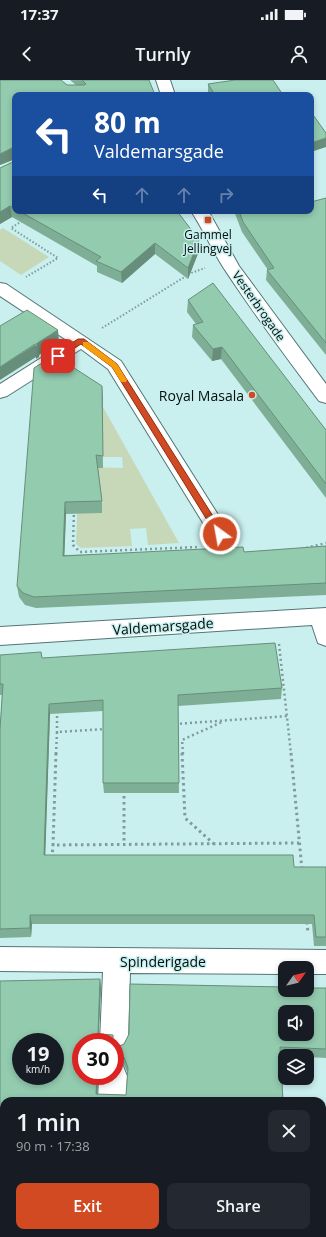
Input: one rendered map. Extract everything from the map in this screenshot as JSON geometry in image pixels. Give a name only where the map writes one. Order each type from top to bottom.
[{"type":"street","points":[[163,80],[167,92]]},
{"type":"street","name":"Vesterbrogade","points":[[202,214],[208,220],[227,260],[260,310],[326,397]]},
{"type":"street","points":[[2,289],[115,365],[220,534]]},
{"type":"street","points":[[0,392],[81,341]]},
{"type":"street","points":[[323,616],[326,637]]},
{"type":"street","name":"Valdemarsgade","points":[[0,636],[323,616]]},
{"type":"street","name":"Spinderigade","points":[[0,959],[318,962]]},
{"type":"street","points":[[114,1033],[117,960]]},
{"type":"street","points":[[112,1097],[113,1085]]},
{"type":"path","points":[[2,289],[58,258],[11,228],[27,218]]},
{"type":"path","points":[[81,341],[191,274],[227,260]]},
{"type":"path","points":[[74,507],[73,545],[80,552],[199,547]]},
{"type":"path","points":[[302,549],[326,542]]},
{"type":"path","points":[[276,619],[288,716],[302,875]]},
{"type":"path","points":[[52,866],[57,709]]},
{"type":"path","points":[[170,724],[288,716]]},
{"type":"path","points":[[214,844],[185,818],[182,740],[224,721]]},
{"type":"path","points":[[57,732],[109,729]]},
{"type":"path","points":[[124,782],[124,844]]},
{"type":"path","points":[[53,845],[299,843]]},
{"type":"path","points":[[306,914],[318,962]]},
{"type":"green space","points":[[3,228],[49,257],[21,275],[0,261],[0,230]]},
{"type":"green space","points":[[103,407],[179,543],[148,545],[146,528],[130,529],[132,546],[81,548],[76,544],[79,467],[123,468],[122,457],[79,457]]},
{"type":"building","points":[[0,80],[61,80],[67,85],[84,85],[86,84],[82,80],[149,80],[154,92],[12,92],[12,148],[0,154]]},
{"type":"building","points":[[235,80],[273,80],[281,92],[213,92],[208,84]]},
{"type":"building","points":[[314,116],[326,133],[326,138],[314,142]]},
{"type":"building","points":[[12,162],[12,207],[10,206],[0,212],[0,168]]},
{"type":"building","points":[[326,198],[326,343],[267,270],[274,268],[243,222],[240,214],[314,214],[314,201]]},
{"type":"building","points":[[24,214],[179,214],[199,240],[188,268],[155,243],[121,272],[96,261],[101,257]]},
{"type":"building","points":[[213,283],[326,430],[326,484],[222,347],[213,349],[193,325],[203,322],[188,300]]},
{"type":"building","points":[[27,310],[58,330],[36,344],[38,345],[35,347],[35,344],[0,367],[0,326]]},
{"type":"building","points":[[54,355],[102,386],[103,456],[96,455],[102,501],[65,502],[63,556],[243,547],[244,552],[326,546],[326,583],[34,597],[23,593],[17,586],[34,368]]},
{"type":"building","points":[[275,643],[282,688],[178,695],[179,783],[103,783],[103,700],[49,704],[44,855],[293,855],[294,867],[326,867],[326,937],[316,937],[314,915],[30,915],[30,928],[0,929],[0,729],[3,684],[0,684],[0,655],[41,652],[42,658]]},
{"type":"building","points":[[100,979],[98,1033],[72,1033],[72,1085],[96,1085],[96,1094],[126,1095],[128,1068],[124,1057],[124,1044],[129,1034],[130,984],[278,987],[278,997],[314,997],[314,988],[326,988],[326,1049],[280,1047],[280,1049],[278,1049],[278,1085],[282,1085],[283,1097],[0,1097],[0,981]]},
{"type":"slow traffic","points":[[85,344],[115,365],[124,380]]},
{"type":"place","name":"Gammel Jellingvej","points":[[208,220]]},
{"type":"place","name":"Royal Masala","points":[[252,395]]},
{"type":"route","points":[[58,356],[81,341],[115,365],[220,534]]}]
